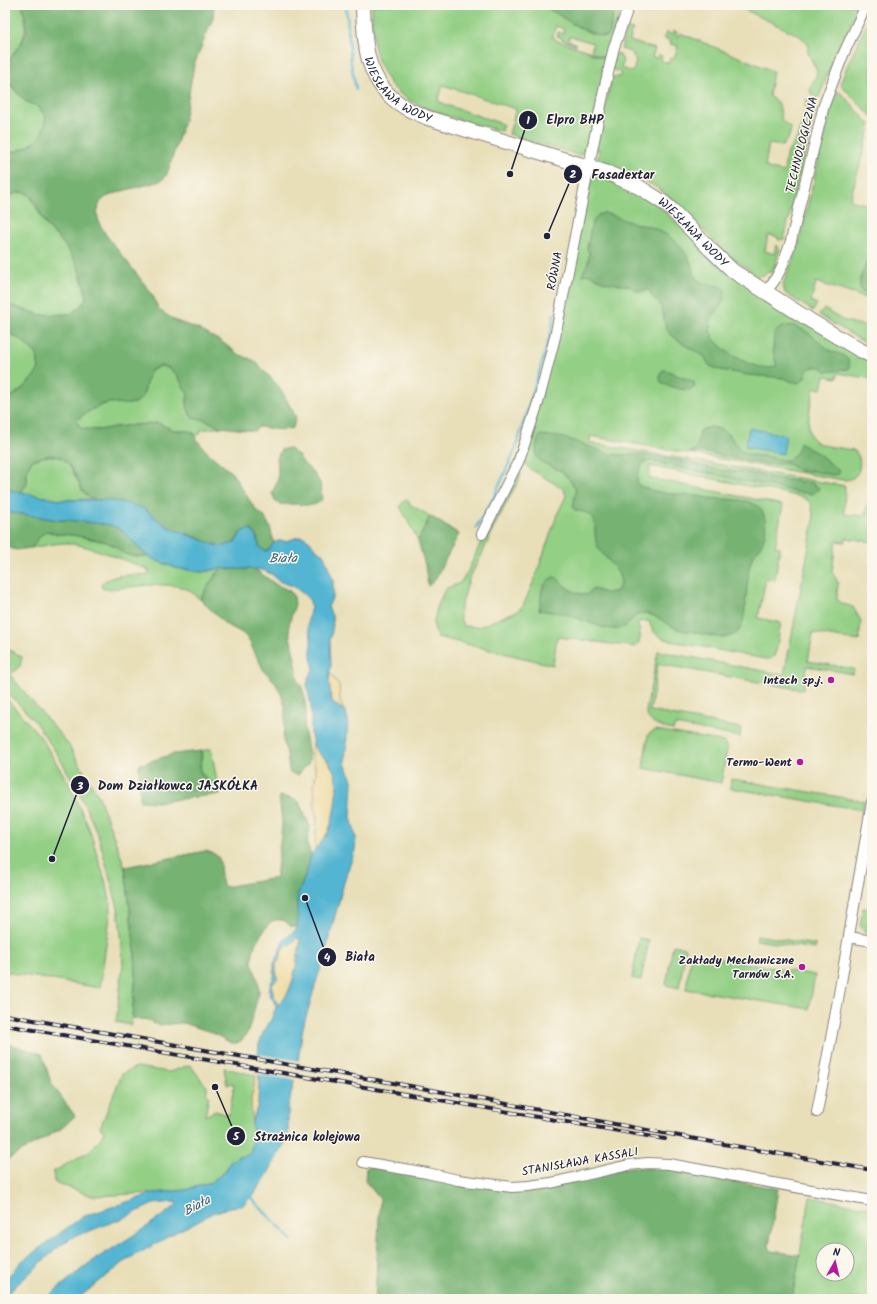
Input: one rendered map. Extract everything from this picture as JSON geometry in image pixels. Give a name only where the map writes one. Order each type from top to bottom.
[{"type":"street","name":"WIESŁAWA WODY","points":[[363,5],[364,34],[369,63],[382,88],[404,107],[428,118],[589,168],[625,180],[639,187],[664,203],[720,260],[733,271],[843,340],[872,356]]},
{"type":"street","name":"RÓWNA","points":[[482,534],[519,460],[538,403],[556,337],[604,90],[614,47],[629,5]]},
{"type":"street","name":"TECHNOLOGICZNA","points":[[765,292],[774,282],[785,259],[791,241],[824,105],[843,55],[866,5]]},
{"type":"street","points":[[817,1112],[872,802]]},
{"type":"street","points":[[848,937],[872,941]]},
{"type":"street","name":"STANISŁAWA KASSALI","points":[[363,1162],[458,1180],[512,1187],[551,1183],[629,1165],[648,1163],[669,1164],[872,1201]]},
{"type":"green space","points":[[5,5],[22,5],[25,16],[25,32],[20,44],[5,66]]},
{"type":"green space","points":[[22,5],[214,5],[213,18],[194,65],[184,121],[167,174],[158,182],[122,191],[106,197],[100,202],[97,213],[99,223],[106,235],[146,286],[153,296],[159,310],[176,321],[198,329],[222,342],[238,354],[255,361],[280,388],[296,417],[293,428],[280,430],[259,427],[254,431],[221,427],[205,420],[192,417],[187,406],[188,394],[174,372],[161,366],[150,372],[145,390],[139,400],[131,404],[112,403],[96,407],[87,412],[77,421],[79,427],[84,429],[100,430],[114,427],[158,423],[173,430],[189,431],[194,433],[197,440],[207,452],[232,473],[256,510],[264,516],[270,527],[274,543],[268,551],[260,548],[256,534],[252,530],[241,532],[234,543],[224,546],[215,545],[168,527],[143,508],[121,502],[91,499],[82,490],[70,466],[61,458],[56,456],[31,461],[27,472],[27,484],[21,492],[5,489],[5,401],[24,387],[39,369],[37,354],[21,340],[5,331],[5,304],[41,315],[71,314],[82,305],[87,296],[75,260],[66,246],[46,224],[32,198],[23,192],[5,197],[5,153],[27,147],[37,140],[45,125],[46,117],[39,107],[25,101],[5,78],[5,66],[23,40],[26,33],[26,21]]},
{"type":"green space","points":[[372,5],[542,5],[584,30],[604,37],[610,33],[614,5],[623,5],[606,58],[591,52],[593,43],[570,36],[568,40],[577,44],[576,45],[562,40],[562,38],[557,36],[558,32],[563,34],[564,29],[556,26],[552,37],[555,38],[555,40],[589,51],[590,53],[606,59],[589,148],[585,147],[583,153],[578,155],[509,134],[516,109],[443,85],[438,101],[503,124],[501,131],[447,116],[408,99],[392,86],[386,78],[380,64],[373,39]]},
{"type":"green space","points":[[542,5],[614,5],[610,33],[608,36],[600,36],[592,33],[574,25]]},
{"type":"green space","points":[[735,5],[859,5],[830,68],[819,97],[815,97],[811,94],[810,88],[817,71],[808,53],[808,46],[805,40],[798,35]]},
{"type":"green space","points":[[872,12],[872,117],[840,84]]},
{"type":"green space","points":[[626,28],[633,30],[630,34],[630,41],[655,49],[652,57],[657,58],[658,55],[662,56],[661,61],[669,63],[670,58],[674,59],[678,46],[670,44],[671,41],[663,38],[667,32],[673,35],[674,31],[677,32],[676,35],[678,36],[680,33],[773,71],[769,96],[779,104],[782,121],[791,128],[789,137],[782,146],[769,144],[765,166],[771,169],[784,172],[786,155],[796,140],[805,113],[806,100],[807,99],[815,105],[815,111],[784,239],[778,240],[778,237],[768,235],[765,251],[774,254],[776,245],[780,250],[772,273],[768,271],[764,275],[758,276],[753,273],[725,252],[672,199],[658,188],[632,174],[598,160],[599,150],[596,149],[612,77],[619,77],[621,73],[611,69],[615,53],[620,55],[623,61],[621,68],[633,72],[636,61],[631,52],[621,49]]},
{"type":"green space","points":[[5,77],[10,85],[25,101],[39,107],[46,117],[45,125],[37,140],[27,147],[5,153]]},
{"type":"green space","points":[[837,92],[844,96],[870,125],[850,200],[872,206],[872,248],[860,279],[862,292],[872,295],[872,300],[816,282],[811,301],[817,304],[813,311],[785,293],[783,284],[797,250],[830,113]]},
{"type":"green space","points":[[594,176],[614,181],[655,203],[684,229],[872,362],[872,379],[838,373],[837,378],[825,376],[822,389],[814,388],[809,416],[812,438],[819,444],[853,450],[858,454],[860,462],[859,470],[855,476],[849,479],[843,480],[590,436],[590,443],[845,486],[844,514],[864,516],[872,491],[872,542],[846,538],[845,542],[836,541],[832,572],[838,582],[837,599],[840,603],[853,607],[861,621],[859,641],[813,633],[808,661],[854,669],[853,674],[807,666],[803,690],[658,664],[650,711],[741,728],[740,737],[675,725],[673,730],[664,728],[649,719],[646,710],[658,651],[784,675],[814,520],[811,503],[803,497],[650,466],[649,478],[783,505],[775,546],[780,547],[775,580],[766,579],[758,618],[781,623],[774,656],[769,659],[671,641],[654,632],[649,621],[637,622],[640,632],[640,639],[635,647],[557,637],[553,665],[437,637],[433,623],[444,591],[447,588],[460,583],[468,571],[480,544],[494,523],[518,472],[520,473],[520,478],[469,579],[460,611],[460,619],[464,626],[478,627],[517,611],[523,606],[535,578],[557,515],[566,496],[564,489],[530,469],[524,460],[591,181]]},
{"type":"green space","points":[[25,192],[30,196],[45,224],[69,250],[78,267],[87,296],[82,305],[71,314],[41,315],[5,304],[5,197],[13,193]]},
{"type":"green space","points":[[604,213],[632,223],[656,229],[673,239],[684,251],[698,280],[704,284],[719,286],[725,290],[724,300],[712,319],[710,330],[713,337],[728,352],[759,367],[769,368],[776,366],[773,351],[774,334],[781,328],[795,326],[802,329],[829,350],[847,358],[849,369],[827,372],[821,367],[813,367],[808,369],[804,379],[799,383],[783,378],[748,375],[712,367],[709,365],[704,356],[683,344],[669,333],[660,304],[651,295],[650,291],[638,291],[634,290],[630,286],[604,282],[589,274],[582,275],[588,262],[589,253],[587,248],[592,223],[598,215]]},
{"type":"green space","points":[[872,248],[872,295],[862,292],[860,279]]},
{"type":"green space","points":[[824,309],[842,320],[872,328],[872,347],[819,315]]},
{"type":"green space","points":[[5,331],[21,340],[37,354],[39,369],[24,387],[5,401]]},
{"type":"green space","points":[[161,366],[171,370],[174,373],[188,394],[187,406],[192,417],[205,420],[221,427],[201,430],[200,434],[196,435],[194,433],[182,430],[173,430],[158,423],[114,427],[100,430],[84,429],[79,427],[77,421],[89,412],[108,403],[145,390],[146,381],[150,372]]},
{"type":"green space","points":[[663,370],[694,382],[695,387],[683,390],[661,382],[660,375]]},
{"type":"green space","points":[[712,427],[727,433],[743,452],[751,455],[786,460],[793,457],[800,442],[819,454],[839,471],[839,474],[833,475],[813,471],[800,471],[788,464],[765,464],[703,452],[690,453],[697,447],[700,431]]},
{"type":"green space","points":[[541,435],[561,437],[572,440],[609,454],[634,454],[661,457],[718,470],[743,472],[764,475],[772,478],[812,483],[819,488],[812,494],[795,492],[652,461],[644,462],[637,482],[638,485],[644,488],[666,493],[714,499],[740,500],[756,505],[763,513],[765,519],[766,525],[764,537],[751,562],[744,618],[741,627],[733,636],[715,637],[682,630],[652,615],[643,613],[635,617],[622,628],[606,628],[566,614],[539,610],[543,588],[545,584],[553,577],[558,579],[571,590],[586,595],[593,589],[606,593],[617,591],[621,583],[618,573],[598,547],[592,517],[586,513],[575,510],[573,507],[576,490],[570,480],[561,471],[543,463],[536,456],[537,442]]},
{"type":"green space","points":[[288,448],[298,455],[303,463],[313,472],[320,483],[322,499],[316,504],[281,504],[277,502],[272,494],[278,479],[277,458],[281,450]]},
{"type":"green space","points":[[53,456],[62,458],[68,463],[83,491],[91,499],[59,500],[21,492],[27,484],[27,472],[31,461],[42,457]]},
{"type":"green space","points":[[406,499],[411,505],[430,516],[418,541],[400,506]]},
{"type":"green space","points":[[5,512],[59,520],[111,525],[123,531],[145,554],[149,556],[131,556],[123,553],[115,546],[107,542],[73,535],[56,534],[47,531],[42,534],[31,548],[16,550],[5,546]]},
{"type":"green space","points":[[430,516],[459,534],[434,581],[428,586],[425,565],[418,541]]},
{"type":"green space","points":[[47,531],[56,534],[73,535],[107,542],[123,553],[137,557],[149,556],[155,560],[176,568],[202,572],[222,568],[216,574],[201,597],[201,600],[189,590],[171,585],[148,585],[104,589],[102,588],[101,584],[106,580],[123,575],[148,575],[149,570],[87,547],[66,543],[31,548],[42,534]]},
{"type":"green space","points":[[222,568],[253,569],[275,584],[290,591],[294,597],[295,604],[289,624],[290,636],[298,680],[304,694],[306,712],[304,728],[310,759],[308,764],[298,775],[290,773],[289,770],[283,740],[285,706],[280,691],[274,681],[264,671],[248,639],[242,633],[225,624],[201,600],[210,583]]},
{"type":"green space","points":[[8,649],[22,657],[20,666],[10,675],[68,744],[99,797],[125,867],[136,973],[131,1025],[116,1022],[123,964],[121,934],[118,908],[98,835],[78,790],[56,752],[35,722],[19,704],[5,692],[5,650]]},
{"type":"green space","points":[[5,697],[40,736],[68,782],[89,828],[108,890],[111,909],[100,988],[5,972]]},
{"type":"green space","points":[[656,730],[725,743],[727,750],[721,783],[643,768],[648,735]]},
{"type":"green space","points":[[211,749],[217,781],[214,783],[208,781],[200,771],[202,756],[201,751]]},
{"type":"green space","points":[[201,751],[201,774],[209,781],[214,783],[217,781],[220,794],[157,802],[140,801],[139,765],[173,754]]},
{"type":"green space","points":[[731,779],[864,801],[863,810],[730,788]]},
{"type":"green space","points":[[279,796],[296,799],[299,802],[310,826],[307,843],[311,855],[306,875],[298,893],[297,927],[290,926],[282,920],[272,921],[256,942],[252,962],[258,980],[259,992],[248,1032],[242,1040],[237,1043],[231,1043],[211,1032],[183,1023],[159,1025],[149,1020],[132,1018],[136,973],[125,867],[205,851],[215,854],[219,859],[221,878],[224,887],[276,878],[282,821]]},
{"type":"green space","points":[[863,908],[872,909],[872,935],[865,933],[860,926]]},
{"type":"green space","points":[[757,935],[816,945],[815,949],[756,940]]},
{"type":"green space","points":[[639,938],[649,940],[641,980],[632,978]]},
{"type":"green space","points":[[673,945],[686,948],[679,988],[666,985]]},
{"type":"green space","points":[[691,954],[815,975],[809,1009],[686,989]]},
{"type":"green space","points":[[5,1043],[42,1054],[51,1083],[75,1116],[62,1128],[5,1161]]},
{"type":"green space","points":[[190,1065],[207,1087],[206,1093],[209,1096],[205,1116],[215,1111],[229,1115],[234,1086],[232,1083],[227,1085],[224,1068],[255,1075],[251,1098],[253,1142],[250,1154],[243,1157],[239,1156],[230,1162],[225,1172],[211,1182],[186,1190],[92,1196],[54,1182],[53,1172],[91,1150],[105,1133],[100,1128],[122,1074],[136,1067],[169,1072]]},
{"type":"green space","points":[[371,1167],[507,1190],[632,1167],[671,1169],[778,1189],[769,1246],[771,1251],[800,1255],[792,1299],[375,1299],[380,1199],[365,1181],[366,1168]]},
{"type":"green space","points":[[810,1197],[872,1208],[872,1299],[792,1299]]},
{"type":"sand","points":[[330,673],[339,685],[340,702],[344,710],[336,706],[332,700],[329,679]]},
{"type":"sand","points":[[313,743],[318,752],[328,761],[332,768],[335,775],[337,789],[335,811],[331,826],[315,850],[317,819],[314,785],[316,773],[312,752]]},
{"type":"sand","points":[[297,938],[300,939],[300,942],[294,976],[288,993],[278,1006],[273,994],[272,985],[277,979],[276,964],[280,959],[281,951]]},
{"type":"sand","points":[[258,1055],[258,1105],[252,1121],[251,1098]]},
{"type":"water","points":[[749,428],[786,435],[783,454],[745,447]]},
{"type":"water","points":[[5,489],[59,500],[103,500],[121,502],[143,508],[168,527],[215,545],[224,546],[234,543],[241,532],[248,529],[253,532],[260,548],[265,551],[268,551],[274,543],[278,541],[287,541],[298,537],[304,537],[324,555],[333,580],[333,596],[328,607],[332,616],[333,625],[330,641],[331,665],[329,678],[331,698],[333,703],[346,712],[348,720],[345,763],[353,783],[351,817],[356,838],[355,850],[345,879],[303,1027],[297,1067],[288,1108],[287,1139],[266,1177],[254,1194],[242,1206],[232,1207],[212,1213],[178,1231],[127,1260],[77,1299],[45,1299],[88,1264],[145,1228],[177,1205],[175,1202],[153,1204],[126,1217],[71,1238],[57,1248],[5,1296],[5,1280],[22,1261],[82,1217],[154,1193],[186,1190],[211,1182],[225,1172],[230,1162],[239,1156],[243,1157],[250,1154],[253,1142],[252,1121],[258,1105],[259,1044],[276,1007],[269,992],[271,982],[274,977],[274,963],[284,940],[296,930],[298,923],[298,893],[306,875],[311,855],[328,833],[332,821],[337,786],[335,773],[328,761],[319,754],[314,747],[311,735],[311,706],[307,685],[309,676],[314,668],[311,658],[311,638],[308,627],[311,607],[310,601],[305,595],[293,586],[278,581],[273,575],[263,570],[222,568],[202,572],[176,568],[155,560],[145,554],[123,531],[111,525],[59,520],[5,512]],"holes":[[[297,938],[300,939],[294,976],[288,993],[278,1005],[273,994],[272,985],[277,979],[276,964],[281,957],[281,951]]]},
{"type":"pier","points":[[256,1054],[300,1061],[296,1080],[257,1074]]},
{"type":"waterway","points":[[346,5],[351,64],[356,89]]},
{"type":"waterway","points":[[476,528],[494,497],[515,450],[543,360],[552,328],[554,314]]},
{"type":"waterway","points":[[249,1196],[292,1240]]},
{"type":"railway","points":[[5,1015],[416,1087],[872,1170]]},
{"type":"railway","points":[[5,1025],[665,1139]]},
{"type":"place","name":"Elpro BHP","points":[[510,174]]},
{"type":"place","name":"Fasadextar","points":[[547,236]]},
{"type":"place","name":"Intech sp.j.","points":[[831,680]]},
{"type":"place","name":"Termo-Went","points":[[800,762]]},
{"type":"place","name":"Dom Działkowca JASKÓŁKA","points":[[52,859]]},
{"type":"place","name":"Biała","points":[[305,898]]},
{"type":"place","name":"Zakłady Mechaniczne Tarnów S.A.","points":[[802,967]]},
{"type":"place","name":"Strażnica kolejowa","points":[[215,1087]]}]
